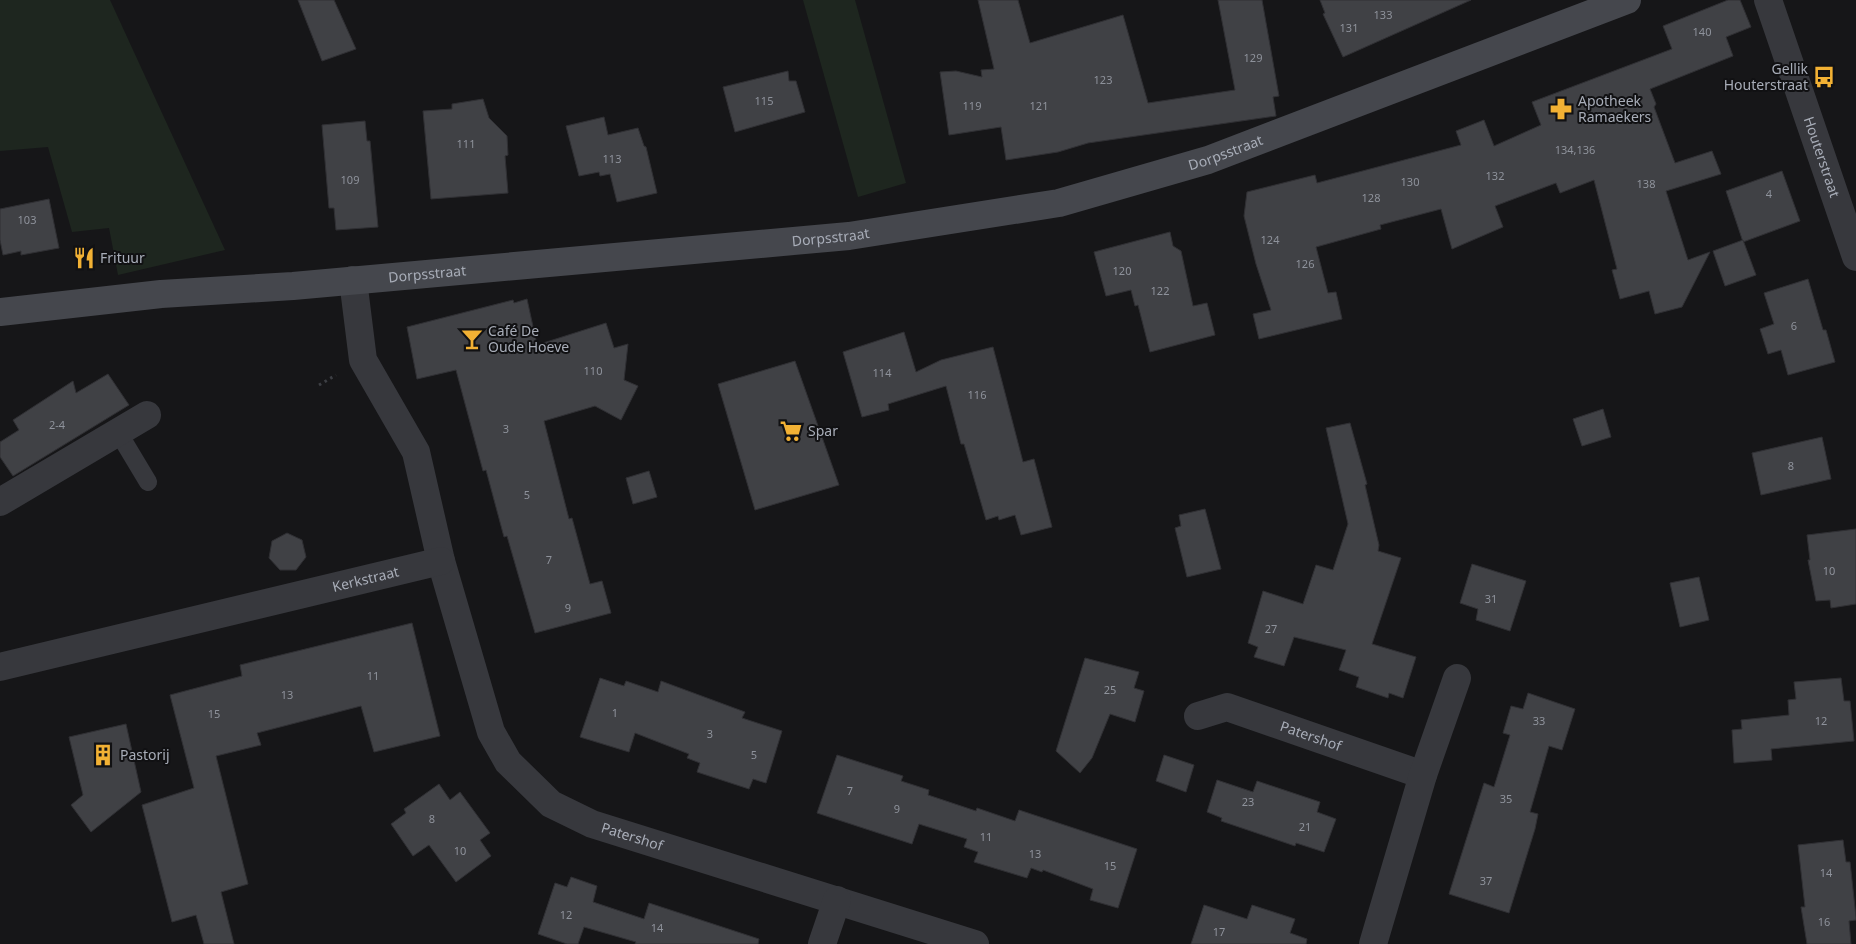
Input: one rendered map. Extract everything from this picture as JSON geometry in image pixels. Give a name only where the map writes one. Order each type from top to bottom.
[{"type":"street","name":"Dorpsstraat","points":[[0,312],[161,294],[353,280],[848,236],[1059,203],[1208,160],[1627,0]]},
{"type":"street","name":"Houterstraat","points":[[1768,0],[1856,257]]},
{"type":"street","points":[[353,280],[363,360],[416,452],[441,561]]},
{"type":"street","points":[[0,502],[146,415]]},
{"type":"street","name":"Kerkstraat","points":[[0,667],[441,561]]},
{"type":"street","name":"Patershof","points":[[441,561],[491,732],[508,762],[551,804],[592,824],[975,944]]},
{"type":"street","points":[[1374,944],[1423,775],[1457,678]]},
{"type":"street","name":"Patershof","points":[[1198,716],[1227,707],[1423,775]]},
{"type":"street","points":[[822,944],[837,900]]},
{"type":"lane","points":[[118,432],[148,482]]},
{"type":"shaded area","points":[[0,0],[110,0],[225,250],[118,275],[109,228],[72,232],[48,147],[0,151]]},
{"type":"shaded area","points":[[803,0],[855,0],[906,183],[858,197]]},
{"type":"building","points":[[298,0],[334,0],[356,49],[322,61]]},
{"type":"building","points":[[978,0],[1018,0],[1030,43],[1123,15],[1148,103],[1235,90],[1218,0],[1262,0],[1279,96],[1273,97],[1276,116],[1088,143],[1058,152],[1006,160],[1001,127],[949,135],[940,72],[956,71],[982,77],[981,70],[994,69]]},
{"type":"building","points":[[1320,0],[1471,0],[1343,57],[1323,14],[1325,13]]},
{"type":"building","points":[[1728,0],[1740,0],[1751,27],[1726,37],[1733,56],[1650,89],[1656,104],[1654,107],[1675,163],[1712,151],[1721,174],[1666,191],[1688,260],[1710,252],[1682,307],[1655,314],[1649,291],[1620,299],[1612,270],[1617,269],[1594,180],[1560,193],[1556,183],[1495,206],[1503,227],[1452,249],[1441,209],[1380,225],[1381,229],[1316,247],[1328,293],[1336,292],[1342,319],[1259,339],[1253,314],[1271,310],[1256,264],[1244,216],[1247,192],[1315,175],[1317,183],[1461,145],[1456,131],[1484,120],[1494,146],[1541,125],[1532,102],[1672,49],[1663,26]]},
{"type":"building","points":[[788,71],[789,81],[796,81],[805,112],[735,132],[723,87]]},
{"type":"building","points":[[483,99],[489,118],[507,136],[508,155],[505,156],[508,193],[431,199],[423,111],[452,109],[452,104]]},
{"type":"building","points":[[604,117],[608,135],[638,128],[646,147],[657,193],[617,202],[610,174],[600,176],[599,172],[579,176],[566,126]]},
{"type":"building","points":[[365,121],[367,141],[370,141],[378,227],[336,230],[334,208],[329,208],[322,125]]},
{"type":"building","points":[[1782,171],[1800,221],[1743,242],[1726,191]]},
{"type":"building","points":[[49,199],[59,248],[21,255],[21,251],[3,255],[0,240],[0,209]]},
{"type":"building","points":[[1170,232],[1173,246],[1181,251],[1193,306],[1207,303],[1215,335],[1150,352],[1138,305],[1135,306],[1131,290],[1106,296],[1094,252]]},
{"type":"building","points":[[1743,240],[1756,275],[1725,286],[1713,251]]},
{"type":"building","points":[[1808,279],[1823,330],[1826,330],[1835,362],[1788,375],[1781,350],[1768,354],[1760,329],[1774,324],[1764,293]]},
{"type":"building","points":[[527,299],[537,345],[606,323],[614,348],[628,344],[624,380],[638,386],[621,420],[595,406],[544,421],[569,519],[572,518],[590,584],[602,581],[611,613],[535,633],[507,536],[504,537],[486,470],[483,471],[456,370],[417,379],[407,327],[513,300],[514,303]]},
{"type":"building","points":[[904,332],[916,372],[941,360],[993,347],[1023,462],[1034,459],[1052,527],[1021,535],[1015,515],[999,520],[998,516],[986,520],[964,444],[961,444],[946,386],[888,404],[889,410],[862,417],[843,352]]},
{"type":"building","name":"Spar","points":[[795,361],[839,485],[755,510],[718,384]]},
{"type":"building","points":[[108,374],[129,405],[13,476],[0,457],[0,442],[19,430],[13,420],[73,381],[76,393]]},
{"type":"building","points":[[1603,409],[1611,437],[1582,446],[1573,419]]},
{"type":"building","points":[[1350,423],[1367,484],[1365,485],[1379,545],[1378,551],[1401,558],[1372,644],[1416,657],[1403,698],[1389,693],[1388,698],[1356,687],[1359,677],[1339,670],[1346,650],[1294,637],[1284,666],[1254,657],[1258,647],[1248,643],[1263,591],[1303,604],[1316,565],[1333,570],[1348,524],[1326,428]]},
{"type":"building","points":[[1822,437],[1831,479],[1761,495],[1752,453]]},
{"type":"building","points":[[649,471],[657,497],[633,504],[626,478]]},
{"type":"building","points":[[1205,509],[1221,569],[1187,577],[1175,528],[1181,526],[1179,515]]},
{"type":"building","points":[[1856,529],[1856,604],[1831,608],[1830,600],[1816,601],[1808,560],[1810,560],[1807,535]]},
{"type":"building","points":[[287,533],[302,540],[306,557],[296,570],[280,570],[269,558],[272,541]]},
{"type":"building","points":[[1472,564],[1526,581],[1510,631],[1476,620],[1478,609],[1460,603]]},
{"type":"building","points":[[1699,577],[1709,620],[1680,627],[1670,583]]},
{"type":"building","points":[[412,623],[440,736],[374,752],[361,706],[257,733],[261,745],[216,756],[248,884],[221,892],[234,944],[204,944],[196,915],[172,922],[142,805],[194,788],[170,695],[242,676],[240,665]]},
{"type":"building","points":[[1085,658],[1139,672],[1134,688],[1144,691],[1135,722],[1110,714],[1092,758],[1080,773],[1056,751]]},
{"type":"building","points":[[600,678],[624,686],[626,681],[658,692],[661,681],[745,712],[742,718],[782,731],[766,783],[753,779],[749,789],[697,772],[700,763],[687,758],[689,754],[635,733],[629,752],[580,737]]},
{"type":"building","points":[[1841,678],[1844,701],[1850,701],[1854,741],[1771,749],[1772,760],[1734,763],[1732,730],[1742,729],[1741,720],[1789,715],[1788,700],[1796,699],[1794,682]]},
{"type":"building","points":[[1528,693],[1575,709],[1562,750],[1549,746],[1530,812],[1538,814],[1535,829],[1509,913],[1449,894],[1484,783],[1494,787],[1510,735],[1503,733],[1511,706],[1523,709]]},
{"type":"building","points":[[126,724],[141,792],[91,832],[71,805],[83,795],[69,737]]},
{"type":"building","points":[[837,755],[903,776],[901,781],[929,790],[928,795],[976,811],[977,808],[1015,821],[1019,810],[1137,849],[1118,908],[1090,900],[1093,889],[1043,870],[1042,872],[1031,868],[1027,878],[974,862],[978,852],[964,847],[967,839],[919,824],[912,844],[817,813]]},
{"type":"building","points":[[1164,755],[1194,765],[1186,792],[1156,781]]},
{"type":"building","points":[[1217,780],[1253,792],[1257,781],[1320,802],[1317,812],[1336,819],[1324,852],[1296,843],[1295,846],[1221,821],[1222,818],[1207,812]]},
{"type":"building","points":[[439,784],[450,800],[460,792],[490,833],[480,840],[491,856],[456,882],[429,845],[413,856],[391,824],[406,813],[404,809]]},
{"type":"building","points":[[1843,840],[1846,862],[1850,862],[1856,917],[1856,920],[1849,921],[1851,944],[1807,944],[1801,907],[1805,907],[1798,845]]},
{"type":"building","points":[[571,877],[597,886],[593,902],[644,919],[649,903],[759,939],[758,944],[635,944],[636,942],[584,927],[578,944],[567,944],[538,934],[555,883],[567,887]]},
{"type":"building","points":[[1204,905],[1247,919],[1252,905],[1295,919],[1290,933],[1307,939],[1306,944],[1191,944]]},
{"type":"place","name":"Gellik Houterstraat","points":[[1824,77]]},
{"type":"place","name":"Apotheek Ramaekers","points":[[1561,109]]},
{"type":"place","name":"Frituur","points":[[84,258]]},
{"type":"place","name":"Café De Oude Hoeve","points":[[472,339]]},
{"type":"place","name":"Spar","points":[[791,431]]},
{"type":"place","name":"Pastorij","points":[[103,755]]}]
